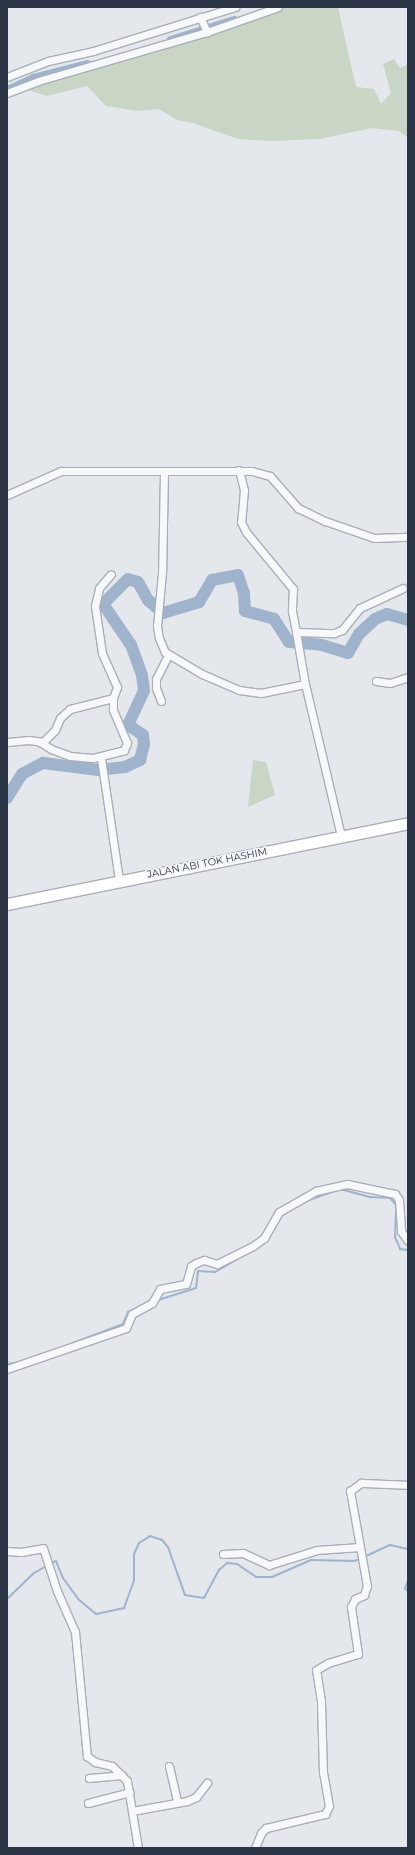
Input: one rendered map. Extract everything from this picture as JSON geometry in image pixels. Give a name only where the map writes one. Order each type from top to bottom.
[{"type":"main road","name":"JALAN ABI TOK HASHIM","points":[[7,904],[119,880],[408,823]]},
{"type":"street","points":[[7,77],[48,60],[93,51],[201,19],[235,7]]},
{"type":"street","points":[[7,94],[38,81],[278,7]]},
{"type":"street","points":[[201,19],[206,30]]},
{"type":"street","points":[[239,470],[244,490],[241,522],[246,532],[293,589],[292,611],[305,684],[341,836]]},
{"type":"street","points":[[7,495],[60,471],[164,472],[239,470],[270,476],[298,508],[325,521],[374,538],[408,537]]},
{"type":"street","points":[[164,472],[159,638],[168,656],[238,690],[261,693],[305,684]]},
{"type":"street","points":[[40,742],[51,750],[70,756],[101,758],[124,750],[127,743],[113,710],[113,698],[117,687],[102,653],[95,606],[99,588],[111,574]]},
{"type":"street","points":[[297,635],[334,633],[342,630],[360,608],[403,588]]},
{"type":"street","points":[[161,701],[156,688],[156,679],[168,656]]},
{"type":"street","points":[[376,681],[390,683],[408,677]]},
{"type":"street","points":[[7,742],[40,742],[46,740],[60,718],[70,709],[113,698]]},
{"type":"street","points":[[101,758],[119,880]]},
{"type":"street","points":[[7,1369],[126,1328],[132,1314],[152,1301],[160,1289],[186,1284],[191,1266],[200,1260],[217,1264],[259,1242],[279,1212],[307,1194],[340,1184],[397,1196],[401,1231],[408,1241]]},
{"type":"street","points":[[255,1848],[260,1833],[266,1828],[325,1814],[329,1806],[321,1752],[321,1701],[316,1670],[328,1663],[358,1654],[351,1607],[355,1599],[366,1592],[366,1570],[349,1495],[352,1488],[361,1483],[408,1485]]},
{"type":"street","points":[[7,1551],[21,1552],[43,1548],[75,1632],[87,1756],[95,1762],[112,1766],[127,1781],[138,1848]]},
{"type":"street","points":[[223,1554],[243,1553],[269,1565],[317,1550],[361,1550]]},
{"type":"street","points":[[169,1766],[177,1802]]},
{"type":"street","points":[[89,1778],[122,1775]]},
{"type":"street","points":[[132,1811],[196,1797],[207,1783]]},
{"type":"street","points":[[88,1803],[130,1792]]},
{"type":"green space","points":[[278,7],[338,7],[356,87],[374,89],[381,104],[391,93],[383,64],[394,59],[400,68],[408,64],[408,138],[399,131],[372,128],[320,139],[270,141],[238,139],[193,123],[177,120],[159,109],[138,111],[106,106],[87,86],[47,96],[28,90],[68,74]]},
{"type":"green space","points":[[253,760],[266,762],[275,795],[248,807]]},
{"type":"waterway","points":[[170,39],[234,19]]},
{"type":"waterway","points":[[7,89],[33,77],[87,63]]},
{"type":"waterway","points":[[107,769],[125,767],[140,760],[144,744],[143,735],[128,725],[144,690],[142,675],[131,645],[103,604],[128,579],[138,582],[148,600],[163,613],[199,602],[212,580],[238,575],[244,593],[245,611],[274,619],[289,642],[322,645],[348,653],[359,634],[375,619],[387,614],[408,620]]},
{"type":"waterway","points":[[7,798],[22,774],[43,763],[99,770]]},
{"type":"waterway","points":[[303,1202],[340,1189],[370,1197],[390,1198],[397,1206]]},
{"type":"waterway","points":[[396,1210],[395,1237],[400,1249],[408,1250]]},
{"type":"waterway","points":[[280,1217],[288,1211]]},
{"type":"waterway","points":[[255,1249],[267,1239]]},
{"type":"waterway","points":[[155,1301],[196,1288],[198,1271],[215,1272],[249,1252]]},
{"type":"waterway","points":[[73,1343],[123,1324],[128,1312],[143,1305]]},
{"type":"waterway","points":[[7,1364],[14,1363]]},
{"type":"waterway","points":[[7,1599],[34,1573],[56,1561],[63,1578],[78,1599],[96,1614],[124,1608],[134,1581],[134,1554],[139,1543],[150,1536],[162,1540],[168,1547],[185,1595],[204,1598],[219,1570],[227,1563],[237,1564],[256,1577],[272,1577],[311,1560],[354,1561],[360,1559]]},
{"type":"waterway","points":[[364,1557],[390,1545],[408,1549]]},
{"type":"waterway","points":[[408,1581],[405,1588],[408,1592]]}]
